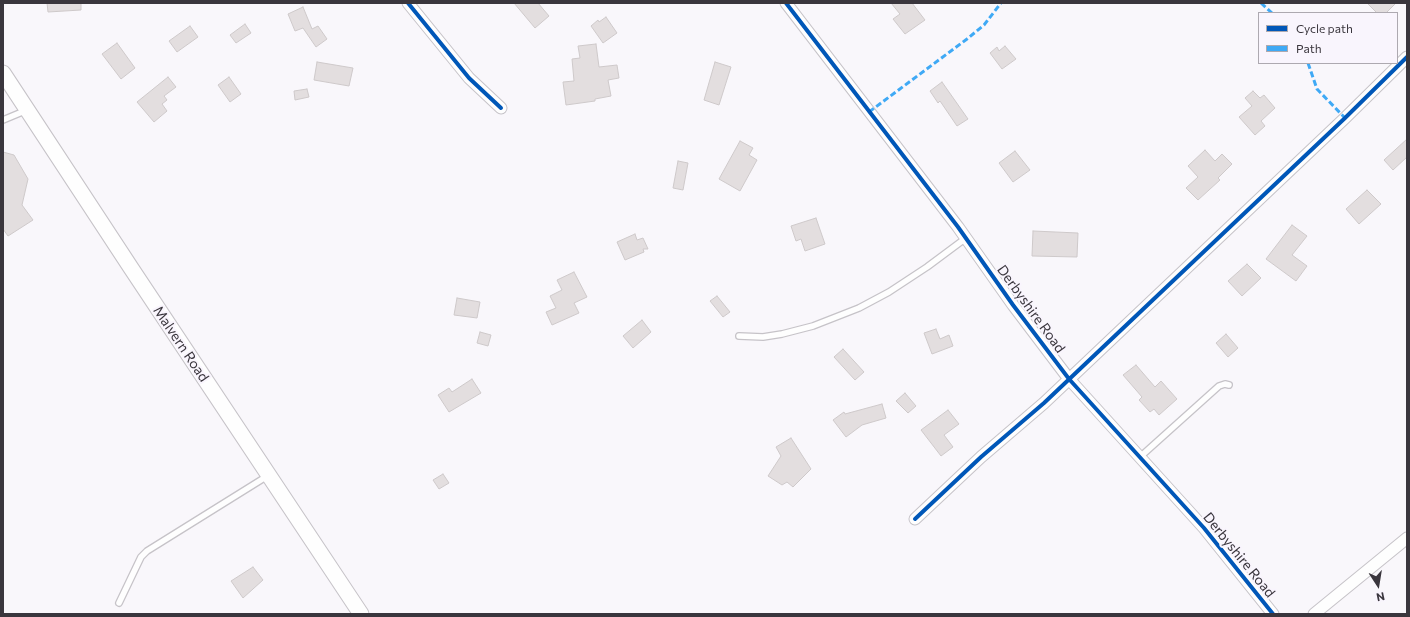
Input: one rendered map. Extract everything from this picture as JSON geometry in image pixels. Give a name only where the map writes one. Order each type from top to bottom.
[{"type":"main road","name":"Malvern Road","points":[[3,73],[361,614]]},
{"type":"street","points":[[408,3],[469,78],[500,108]]},
{"type":"street","name":"Derbyshire Road","points":[[786,3],[966,238],[1013,305],[1069,379],[1204,528],[1273,614]]},
{"type":"street","points":[[915,519],[981,457],[1044,403],[1345,118],[1407,57]]},
{"type":"street","points":[[1314,614],[1407,538]]},
{"type":"lane","points":[[3,120],[27,110]]},
{"type":"lane","points":[[739,336],[782,334],[813,326],[858,308],[889,292],[927,267],[966,238]]},
{"type":"lane","points":[[1140,457],[1219,386],[1224,384],[1230,385]]},
{"type":"lane","points":[[119,603],[141,557],[146,551],[269,475]]},
{"type":"building","points":[[47,3],[81,3],[81,10],[48,12]]},
{"type":"building","points":[[514,3],[538,3],[549,16],[535,28]]},
{"type":"building","points":[[891,3],[912,3],[925,20],[905,34],[893,19],[900,14]]},
{"type":"building","points":[[1367,3],[1396,3],[1387,12],[1376,12]]},
{"type":"building","points":[[303,7],[312,29],[318,26],[327,39],[316,47],[303,28],[295,31],[288,14]]},
{"type":"building","points":[[606,17],[617,33],[603,43],[591,26],[598,20],[599,22]]},
{"type":"building","points":[[245,24],[251,33],[236,43],[230,35]]},
{"type":"building","points":[[190,26],[198,37],[177,52],[169,41]]},
{"type":"building","points":[[117,43],[135,68],[121,79],[102,54]]},
{"type":"building","points":[[596,44],[599,67],[617,65],[619,78],[608,80],[611,96],[595,99],[595,101],[566,105],[563,82],[574,81],[572,59],[580,58],[578,46]]},
{"type":"building","points":[[1005,46],[1016,59],[1002,69],[990,53],[997,47],[999,51]]},
{"type":"building","points":[[317,62],[353,68],[349,86],[314,80]]},
{"type":"building","points":[[715,62],[731,67],[719,105],[704,100]]},
{"type":"building","points":[[168,77],[176,87],[164,96],[167,100],[162,104],[167,111],[154,122],[137,102]]},
{"type":"building","points":[[229,77],[241,94],[230,102],[218,85]]},
{"type":"building","points":[[942,82],[968,119],[957,126],[940,101],[938,103],[930,91]]},
{"type":"building","points":[[307,89],[309,97],[295,100],[294,91]]},
{"type":"building","points":[[1253,91],[1260,98],[1264,95],[1275,108],[1261,121],[1265,126],[1255,135],[1239,117],[1252,106],[1245,98]]},
{"type":"building","points":[[1407,139],[1407,157],[1393,170],[1384,160]]},
{"type":"building","points":[[740,141],[753,148],[749,155],[757,160],[740,191],[719,179]]},
{"type":"building","points":[[1205,150],[1215,161],[1222,154],[1232,164],[1218,178],[1220,180],[1198,200],[1186,188],[1198,177],[1188,166]]},
{"type":"building","points":[[1015,151],[1030,170],[1013,182],[999,163]]},
{"type":"building","points":[[3,152],[14,155],[28,179],[22,205],[33,220],[8,236],[3,229]]},
{"type":"building","points":[[678,161],[688,163],[683,190],[673,188]]},
{"type":"building","points":[[1367,190],[1381,204],[1359,224],[1346,209]]},
{"type":"building","points":[[816,218],[825,244],[805,251],[801,239],[796,241],[791,226]]},
{"type":"building","points":[[1292,225],[1307,236],[1292,255],[1307,266],[1296,281],[1266,259]]},
{"type":"building","points":[[1033,231],[1078,233],[1077,257],[1032,256]]},
{"type":"building","points":[[635,234],[637,240],[643,238],[648,249],[643,249],[644,252],[625,260],[617,242]]},
{"type":"building","points":[[1247,264],[1261,278],[1242,296],[1228,281]]},
{"type":"building","points":[[574,272],[587,297],[574,303],[579,313],[552,325],[546,312],[556,308],[550,296],[562,290],[557,280]]},
{"type":"building","points":[[717,296],[730,312],[723,317],[710,301]]},
{"type":"building","points":[[457,298],[480,302],[477,318],[454,315]]},
{"type":"building","points":[[642,320],[651,332],[633,348],[623,336]]},
{"type":"building","points":[[936,329],[940,339],[949,335],[953,346],[932,354],[924,333]]},
{"type":"building","points":[[480,332],[491,335],[488,346],[477,343]]},
{"type":"building","points":[[1226,334],[1238,348],[1228,357],[1216,343]]},
{"type":"building","points":[[843,349],[864,372],[855,380],[834,357]]},
{"type":"building","points":[[1136,365],[1155,387],[1161,381],[1177,399],[1159,415],[1154,409],[1150,412],[1139,400],[1142,397],[1123,375]]},
{"type":"building","points":[[472,379],[481,393],[449,412],[438,395],[449,388],[452,392]]},
{"type":"building","points":[[905,393],[916,406],[908,413],[896,401]]},
{"type":"building","points":[[882,404],[886,418],[862,425],[846,437],[833,420],[844,412],[845,414]]},
{"type":"building","points":[[948,410],[959,424],[944,435],[953,447],[941,456],[921,430]]},
{"type":"building","points":[[791,438],[811,469],[793,487],[787,482],[782,485],[768,476],[781,456],[776,447]]},
{"type":"building","points":[[443,474],[449,483],[439,489],[433,480]]},
{"type":"building","points":[[253,567],[263,580],[243,598],[231,581]]},
{"type":"marked path","points":[[869,112],[984,25],[1001,3]]},
{"type":"marked path","points":[[1261,3],[1271,12]]},
{"type":"marked path","points":[[1308,64],[1317,89],[1345,118]]},
{"type":"cycle path","points":[[408,3],[469,78],[501,108]]},
{"type":"cycle path","points":[[786,3],[958,227],[1013,305],[1069,379],[1204,528],[1273,614]]},
{"type":"cycle path","points":[[915,519],[981,457],[1044,403],[1345,118],[1407,57]]}]
